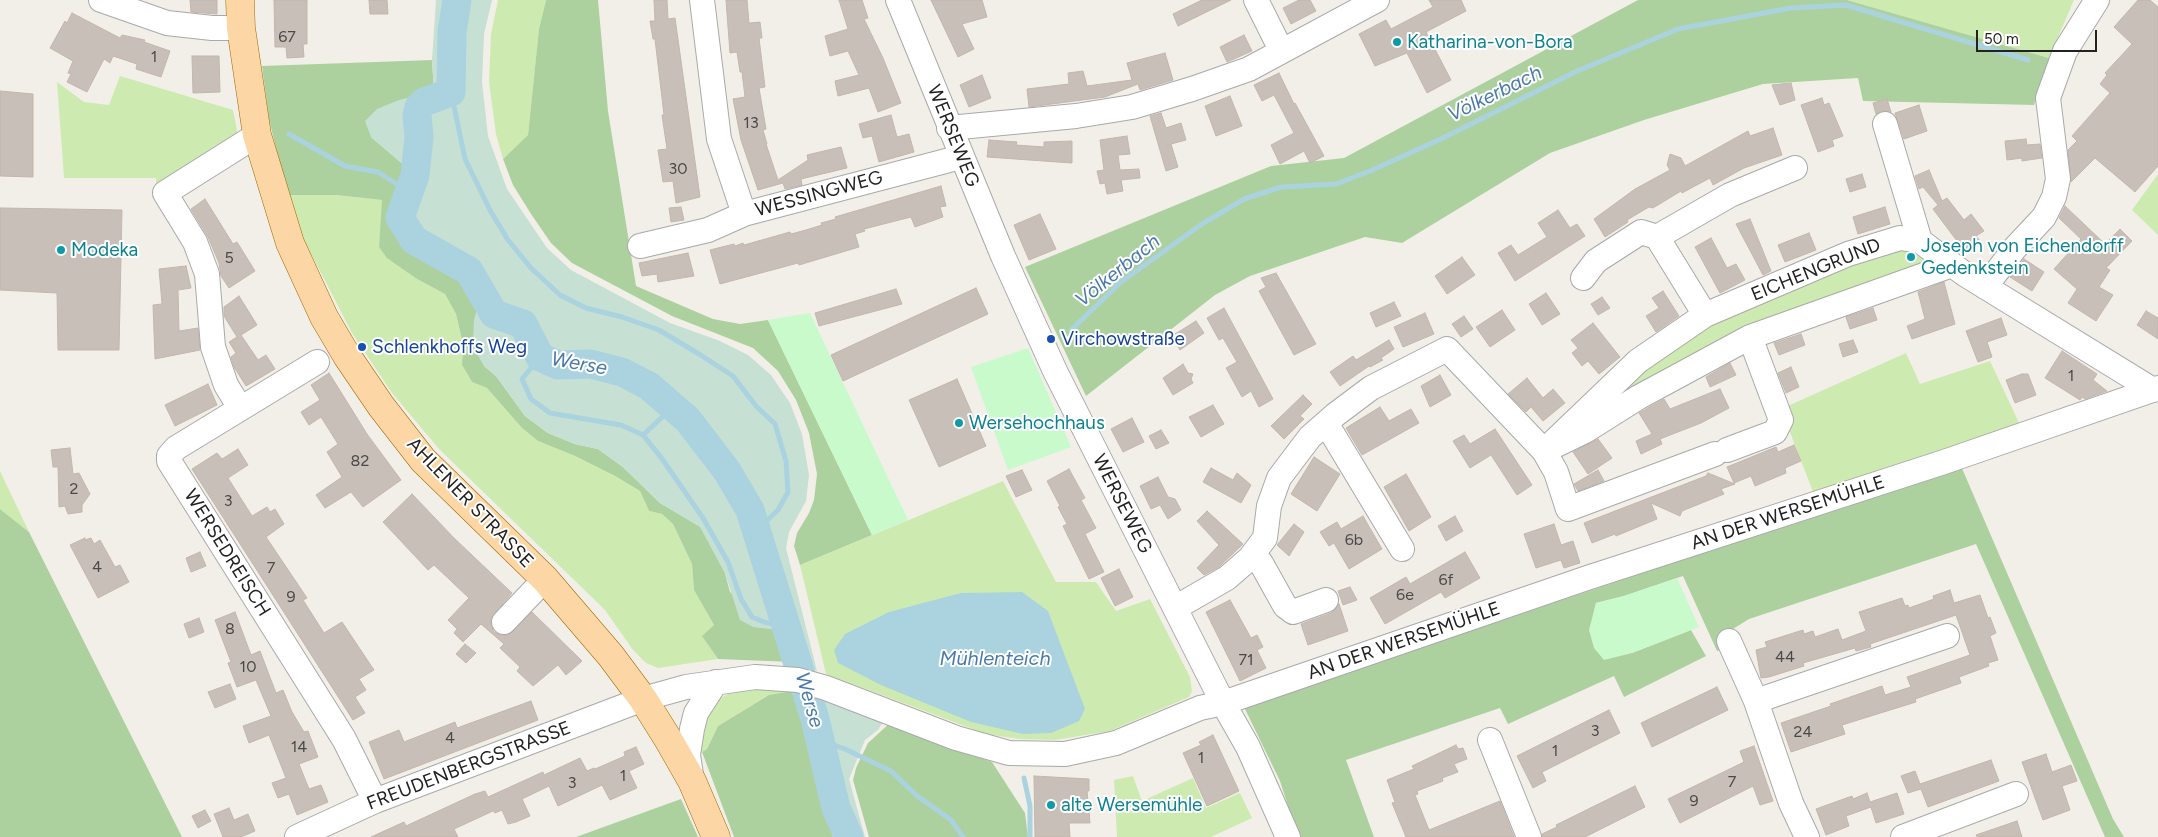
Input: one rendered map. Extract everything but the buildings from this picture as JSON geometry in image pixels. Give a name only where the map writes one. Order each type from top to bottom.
[{"type":"main road","name":"AHLENER STRASSE","points":[[240,0],[241,28],[257,135],[290,243],[324,317],[346,356],[381,406],[424,460],[545,579],[611,656],[643,699],[668,739],[692,781],[716,837]]},
{"type":"street","points":[[102,0],[167,23],[212,28],[241,28]]},
{"type":"street","name":"WESSINGWEG","points":[[702,0],[720,138],[744,214],[962,156]]},
{"type":"street","name":"WERSEWEG","points":[[898,0],[1003,256],[1055,371],[1223,703],[1248,747],[1288,837]]},
{"type":"street","points":[[1256,0],[1281,50]]},
{"type":"street","points":[[950,128],[1076,116],[1132,107],[1249,69],[1281,50],[1377,0]]},
{"type":"street","points":[[1985,287],[2015,248],[2044,217],[2054,197],[2058,179],[2048,98],[2065,50],[2097,0]]},
{"type":"street","points":[[1885,124],[1920,240],[1952,265],[1985,287],[2155,389]]},
{"type":"street","points":[[240,408],[226,385],[212,348],[207,274],[194,242],[165,193],[257,135]]},
{"type":"street","points":[[1657,237],[1730,196],[1795,168]]},
{"type":"street","points":[[640,246],[708,230],[744,214]]},
{"type":"street","points":[[1583,278],[1596,261],[1640,232],[1657,237],[1705,316]]},
{"type":"street","name":"EICHENGRUND","points":[[1544,451],[1638,361],[1705,316],[1848,254],[1900,238],[1920,240]]},
{"type":"street","name":"EICHENGRUND","points":[[1544,451],[1585,432],[1639,397],[1750,337],[1952,265]]},
{"type":"street","points":[[1175,608],[1227,578],[1250,558],[1264,538],[1269,506],[1279,478],[1310,437],[1326,422],[1371,388],[1447,349],[1544,451],[1556,472],[1568,509],[1775,432],[1781,420],[1750,337]]},
{"type":"street","name":"WERSEDREISCH","points":[[317,362],[176,448],[169,456],[169,461],[344,739],[375,801]]},
{"type":"street","name":"AN DER WERSEMÜHLE","points":[[643,699],[686,687],[755,677],[805,682],[956,738],[1009,753],[1065,754],[1116,743],[1200,708],[1223,703],[1587,578],[1944,462],[2155,389]]},
{"type":"street","points":[[1326,422],[1402,550]]},
{"type":"street","points":[[1250,558],[1261,563],[1285,606],[1293,612],[1326,600]]},
{"type":"street","points":[[504,622],[545,579]]},
{"type":"street","points":[[1756,701],[1947,636]]},
{"type":"street","points":[[1729,641],[1756,701],[1791,803],[1807,837]]},
{"type":"street","points":[[692,781],[688,755],[692,729],[696,713],[716,682]]},
{"type":"street","name":"FREUDENBERGSTRASSE","points":[[297,837],[375,801],[643,699]]},
{"type":"street","points":[[1490,740],[1529,837]]},
{"type":"street","points":[[1903,837],[2016,794]]},
{"type":"green space","points":[[436,0],[492,0],[484,34],[482,82],[488,136],[507,189],[547,248],[571,270],[670,323],[720,341],[748,355],[771,375],[790,403],[802,434],[809,475],[806,501],[789,532],[786,548],[817,671],[792,662],[783,637],[778,630],[753,627],[740,620],[725,573],[700,527],[660,503],[623,467],[598,449],[575,444],[548,433],[525,416],[496,376],[484,366],[476,352],[473,340],[474,320],[477,309],[481,306],[471,282],[461,272],[404,240],[396,226],[397,204],[407,175],[405,166],[371,137],[365,121],[377,109],[399,100],[434,92],[432,60]]},
{"type":"green space","points":[[498,0],[546,0],[539,30],[528,135],[503,159],[496,134],[489,82],[491,34]]},
{"type":"green space","points":[[546,0],[598,0],[608,111],[636,286],[713,319],[740,324],[768,320],[872,535],[800,565],[794,546],[797,533],[809,513],[814,500],[817,474],[809,433],[796,400],[778,371],[753,348],[672,316],[572,263],[551,243],[513,185],[503,159],[528,135],[539,29]]},
{"type":"green space","points":[[1638,0],[1847,0],[2049,58],[2034,105],[1863,101],[1858,78],[1763,84],[1644,120],[1550,153],[1402,243],[1365,237],[1250,276],[1215,295],[1086,396],[1025,267],[1271,166],[1344,158]]},
{"type":"green space","points":[[1847,0],[2074,0],[2049,58]]},
{"type":"green space","points":[[432,60],[434,92],[418,97],[371,137],[405,166],[407,175],[397,204],[396,225],[404,240],[461,272],[471,282],[482,306],[484,366],[496,376],[525,416],[548,433],[575,444],[598,449],[623,467],[660,503],[701,527],[725,573],[730,592],[778,630],[783,636],[792,662],[718,659],[702,636],[714,625],[694,590],[692,564],[673,524],[662,514],[649,511],[640,491],[575,456],[538,441],[522,428],[487,388],[472,382],[462,365],[463,344],[456,314],[445,294],[417,279],[387,258],[379,247],[382,200],[336,195],[287,195],[269,119],[262,66]]},
{"type":"green space","points":[[120,76],[233,110],[239,140],[156,188],[156,178],[64,178],[57,82],[84,102],[109,105]]},
{"type":"green space","points":[[2158,174],[2158,235],[2132,210]]},
{"type":"green space","points":[[288,195],[336,195],[383,200],[379,247],[417,279],[445,294],[456,314],[463,344],[462,365],[472,382],[487,388],[522,428],[538,441],[575,456],[640,491],[649,511],[662,514],[673,524],[692,564],[694,590],[714,625],[703,637],[718,659],[658,668],[646,663],[633,650],[605,610],[439,449],[392,393],[352,333],[305,242]]},
{"type":"green space","points":[[1906,243],[1936,262],[1593,408],[1721,315]]},
{"type":"green space","points":[[810,313],[908,520],[872,535],[768,320]]},
{"type":"green space","points":[[1028,348],[1071,447],[1008,470],[971,367]]},
{"type":"green space","points":[[1906,353],[1920,384],[1990,361],[2021,427],[1815,497],[1781,409]]},
{"type":"green space","points":[[1961,466],[2113,819],[2124,837],[2105,837],[1976,544],[1749,619],[1720,637],[1723,649],[1717,651],[1683,576],[1624,596],[1596,603],[1593,617],[1632,653],[1691,630],[1706,656],[1624,697],[1614,676],[1508,724],[1500,708],[1346,760],[1374,837],[1298,837],[1280,781],[1244,707]]},
{"type":"green space","points":[[0,471],[29,532],[0,509]]},
{"type":"green space","points":[[1003,481],[1056,582],[1096,582],[1116,611],[1150,599],[1190,677],[1192,691],[1189,697],[1110,731],[1055,740],[1019,739],[986,734],[826,674],[800,565]]},
{"type":"green space","points":[[0,509],[29,532],[182,837],[0,837]]},
{"type":"green space","points":[[1677,578],[1699,627],[1632,653],[1604,660],[1594,648],[1589,630],[1596,603],[1624,596]]},
{"type":"green space","points":[[753,687],[801,692],[769,695],[718,726],[707,749],[702,752],[699,736],[704,716],[716,701],[729,693]]},
{"type":"green space","points":[[801,692],[805,705],[802,716],[808,732],[823,803],[833,837],[734,837],[702,752],[707,749],[718,726],[769,695]]},
{"type":"green space","points":[[801,692],[830,700],[883,722],[878,730],[865,740],[849,779],[865,837],[833,837],[823,803],[808,732],[802,716],[805,705]]},
{"type":"green space","points":[[892,721],[948,747],[992,762],[1025,813],[1028,837],[869,837],[853,780],[856,768],[868,743]]},
{"type":"green space","points":[[1133,776],[1142,801],[1193,778],[1206,808],[1240,793],[1252,818],[1211,837],[1117,837],[1114,780]]},
{"type":"green space","points":[[681,799],[698,837],[576,837]]},
{"type":"water","name":"Mühlenteich","points":[[1022,592],[1048,611],[1085,709],[1079,721],[1051,733],[1023,734],[971,722],[881,685],[838,663],[834,650],[845,634],[889,612],[961,593]]},
{"type":"waterway","name":"Werse","points":[[457,0],[452,32],[451,92],[424,102],[419,107],[417,115],[419,137],[415,175],[400,218],[414,240],[469,271],[494,314],[523,324],[540,357],[558,365],[590,364],[622,372],[649,386],[688,420],[727,471],[750,510],[815,719],[836,808],[849,837]]},
{"type":"waterway","name":"Völkerbach","points":[[1071,330],[1121,282],[1202,224],[1244,199],[1281,187],[1336,184],[1370,171],[1443,138],[1575,72],[1678,29],[1791,8],[1846,5],[2028,60]]},
{"type":"waterway","points":[[451,92],[465,159],[491,212],[508,240],[531,268],[560,295],[586,308],[622,317],[659,330],[699,354],[733,376],[756,406],[775,424],[786,461],[788,492],[778,510],[756,531]]},
{"type":"waterway","points":[[289,134],[345,166],[378,172],[409,192]]},
{"type":"waterway","points":[[540,357],[522,379],[531,399],[550,413],[621,425],[643,435],[673,407]]},
{"type":"waterway","points":[[643,435],[703,518],[728,562],[741,599],[752,617],[786,627]]},
{"type":"waterway","points":[[820,740],[845,749],[891,771],[916,795],[951,820],[963,837]]},
{"type":"waterway","points":[[1024,778],[1030,806],[1030,837]]},
{"type":"place","name":"Katharina-von-Bora","points":[[1397,42]]},
{"type":"place","name":"Modeka","points":[[61,250]]},
{"type":"place","name":"Joseph von Eichendorff Gedenkstein","points":[[1911,257]]},
{"type":"place","name":"Virchowstraße","points":[[1051,339]]},
{"type":"place","name":"Schlenkhoffs Weg","points":[[362,347]]},
{"type":"place","name":"Wersehochhaus","points":[[959,423]]},
{"type":"place","name":"alte Wersemühle","points":[[1051,805]]}]
